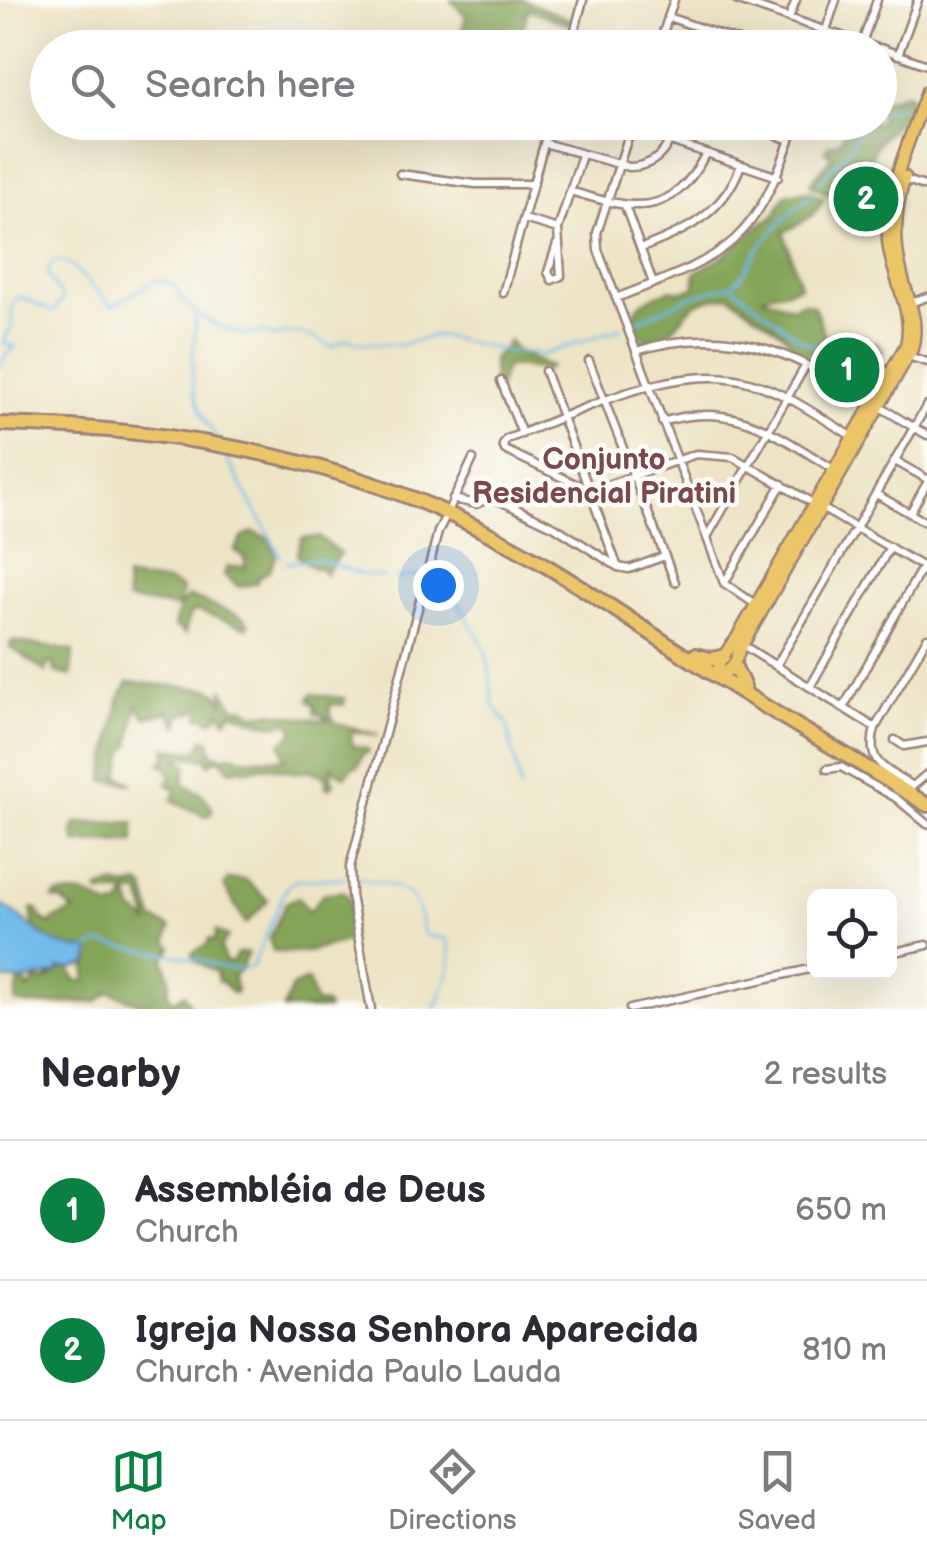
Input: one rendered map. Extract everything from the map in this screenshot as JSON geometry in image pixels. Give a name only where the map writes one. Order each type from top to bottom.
[{"type":"highway","points":[[0,424],[82,426],[227,446],[358,479],[446,513],[551,569],[661,638],[724,669],[796,722]]},
{"type":"highway","points":[[661,638],[724,669],[852,765],[927,806]]},
{"type":"main road","points":[[724,669],[906,355],[916,327],[895,238],[901,178],[927,91]]},
{"type":"main road","points":[[901,178],[927,112]]},
{"type":"street","points":[[574,30],[582,0]]},
{"type":"street","points":[[664,30],[674,0]]},
{"type":"street","points":[[736,0],[826,30],[836,0]]},
{"type":"street","points":[[789,18],[796,0]]},
{"type":"street","points":[[866,30],[876,0]]},
{"type":"street","points":[[918,0],[898,55],[927,64]]},
{"type":"street","points":[[668,17],[706,30]]},
{"type":"street","points":[[504,293],[545,140]]},
{"type":"street","points":[[627,140],[596,240],[724,583],[760,607]]},
{"type":"street","points":[[616,298],[707,261],[733,243],[753,222],[778,177],[790,140]]},
{"type":"street","points":[[544,144],[618,166],[637,167],[664,152],[670,141],[778,177]]},
{"type":"street","points":[[570,191],[625,206],[652,204],[676,194],[706,153]]},
{"type":"street","points":[[557,244],[548,276],[556,280],[561,276],[558,229],[582,155]]},
{"type":"street","points":[[642,248],[686,230],[714,211],[741,165]]},
{"type":"street","points":[[400,174],[475,184],[534,184]]},
{"type":"street","points":[[901,178],[927,186]]},
{"type":"street","points":[[625,206],[654,284]]},
{"type":"street","points":[[524,219],[558,229]]},
{"type":"street","points":[[908,304],[927,296]]},
{"type":"street","points":[[636,351],[678,340],[712,338],[759,345],[806,365],[927,435]]},
{"type":"street","points":[[906,355],[927,362]]},
{"type":"street","points":[[589,361],[675,582]]},
{"type":"street","points":[[706,538],[806,365]]},
{"type":"street","points":[[546,371],[618,566]]},
{"type":"street","points":[[843,708],[925,567],[733,456],[710,453],[676,459],[590,491],[505,450],[503,445],[507,439],[649,386],[676,378],[726,377],[788,398],[857,439]]},
{"type":"street","points":[[500,381],[522,434]]},
{"type":"street","points":[[776,666],[927,405]]},
{"type":"street","points":[[662,422],[685,415],[723,415],[746,420],[838,472]]},
{"type":"street","points":[[371,1009],[350,895],[350,867],[446,513],[472,459]]},
{"type":"street","points":[[895,461],[927,481],[910,514]]},
{"type":"street","points":[[724,583],[782,484]]},
{"type":"street","points":[[876,494],[927,523]]},
{"type":"street","points":[[452,499],[476,504],[488,497],[498,499],[629,569],[665,556]]},
{"type":"street","points":[[810,687],[890,547]]},
{"type":"street","points":[[927,638],[875,728],[872,750],[876,761],[905,791],[927,824]]},
{"type":"street","points":[[739,643],[875,728]]},
{"type":"street","points":[[895,740],[904,746],[927,742]]},
{"type":"street","points":[[827,769],[852,765]]},
{"type":"street","points":[[905,791],[927,774]]},
{"type":"street","points":[[897,951],[927,945]]},
{"type":"street","points":[[630,1009],[807,970]]},
{"type":"green space","points":[[451,0],[523,0],[572,20],[570,25],[528,9],[523,30],[462,30],[466,16]]},
{"type":"green space","points":[[908,92],[916,109],[897,123],[897,96]]},
{"type":"green space","points":[[881,140],[864,174],[841,183],[831,196],[810,184],[832,158],[825,151],[829,145]]},
{"type":"green space","points":[[810,191],[824,199],[807,219],[784,232],[800,286],[763,297],[792,307],[804,302],[814,306],[826,339],[838,337],[879,344],[884,351],[825,351],[806,355],[791,345],[784,334],[730,296],[698,303],[667,334],[651,339],[639,337],[632,319],[642,303],[671,289],[677,292],[695,288],[695,273],[774,216],[786,194]]},
{"type":"green space","points":[[509,340],[515,350],[550,367],[505,368],[498,390],[493,387],[493,357],[503,351]]},
{"type":"green space","points":[[252,532],[270,539],[276,556],[257,583],[239,587],[224,575],[227,567],[245,567],[245,559],[235,550],[243,537]]},
{"type":"green space","points":[[319,537],[340,553],[325,575],[322,569],[312,567],[297,555],[302,538]]},
{"type":"green space","points":[[126,578],[168,582],[182,589],[179,608],[127,600]]},
{"type":"green space","points":[[188,596],[242,617],[249,624],[247,628],[195,610],[189,616],[185,634],[174,626],[179,608]]},
{"type":"green space","points":[[12,641],[73,651],[71,676],[55,672],[54,664],[48,663],[46,672],[10,647]]},
{"type":"green space","points":[[128,682],[210,689],[218,693],[223,705],[223,690],[235,708],[256,714],[321,719],[330,719],[315,713],[309,699],[312,694],[344,698],[344,705],[330,704],[335,723],[379,735],[351,731],[352,745],[369,752],[346,776],[332,766],[334,784],[329,788],[326,777],[309,770],[238,767],[234,771],[221,760],[215,759],[209,765],[205,758],[179,758],[187,765],[183,783],[202,794],[212,807],[212,813],[206,817],[172,800],[177,791],[167,784],[171,776],[160,764],[166,758],[165,748],[194,751],[203,739],[210,741],[212,753],[223,757],[232,754],[241,758],[285,759],[281,743],[294,733],[289,721],[268,724],[232,712],[226,720],[219,711],[217,718],[210,721],[199,717],[197,707],[194,712],[182,714],[178,726],[169,712],[146,718],[137,705],[130,745],[124,752],[119,776],[133,784],[106,781],[119,700]]},
{"type":"green space","points":[[134,822],[134,842],[76,843],[73,833],[76,823]]},
{"type":"green space","points":[[228,879],[246,880],[268,900],[246,924],[224,886]]},
{"type":"green space","points":[[113,884],[139,884],[145,889],[153,919],[171,928],[167,941],[172,948],[164,959],[170,979],[168,994],[173,1001],[184,994],[192,1009],[155,1009],[109,992],[97,1002],[15,1002],[19,980],[28,989],[36,980],[46,980],[63,967],[70,969],[77,981],[86,981],[91,958],[78,949],[54,945],[34,929],[31,909],[36,908],[43,920],[51,924],[74,911],[63,901],[53,899],[57,895],[86,896],[111,908],[129,896],[133,910],[149,923],[140,893],[99,893],[98,889]]},
{"type":"green space","points":[[342,891],[349,897],[351,940],[307,952],[274,952],[269,939],[286,903],[298,897],[309,912],[323,894]]},
{"type":"green space","points":[[216,931],[228,937],[220,947],[226,963],[232,962],[238,953],[248,953],[233,976],[236,992],[218,981],[216,972],[194,960],[192,953],[207,945],[209,939],[215,941]]},
{"type":"green space","points":[[308,980],[315,1003],[325,1004],[328,1009],[283,1009],[292,987]]},
{"type":"water","points":[[0,904],[50,940],[87,949],[91,952],[88,964],[60,968],[57,973],[24,981],[0,979]]},
{"type":"waterway","points":[[897,107],[902,105]]},
{"type":"waterway","points":[[819,183],[854,140]]},
{"type":"waterway","points":[[632,324],[690,297],[731,285],[784,219],[814,193]]},
{"type":"waterway","points":[[0,367],[5,355],[16,347],[3,343],[12,326],[12,305],[19,296],[53,312],[63,299],[47,273],[54,260],[70,264],[112,306],[157,280],[175,285],[188,306],[223,328],[244,334],[262,332],[272,337],[303,334],[332,347],[346,339],[400,345],[437,335],[542,355],[621,328]]},
{"type":"waterway","points":[[731,285],[812,345],[879,349]]},
{"type":"waterway","points":[[196,313],[194,392],[217,438]]},
{"type":"waterway","points":[[222,450],[281,557]]},
{"type":"waterway","points":[[286,563],[318,559],[360,574],[384,577]]},
{"type":"waterway","points":[[397,578],[423,575]]},
{"type":"waterway","points":[[433,578],[459,604],[481,641],[488,659],[493,704],[507,725],[521,789]]},
{"type":"waterway","points":[[89,949],[99,943],[227,968],[252,967],[287,887],[296,880],[346,878]]},
{"type":"waterway","points":[[357,878],[402,890],[415,903],[426,935],[447,939],[450,966],[435,1009]]},
{"type":"place","name":"Igreja Nossa Senhora Aparecida","points":[[866,199]]},
{"type":"place","name":"Assembléia de Deus","points":[[847,370]]},
{"type":"district","name":"Conjunto Residencial Piratini","points":[[604,477]]}]
